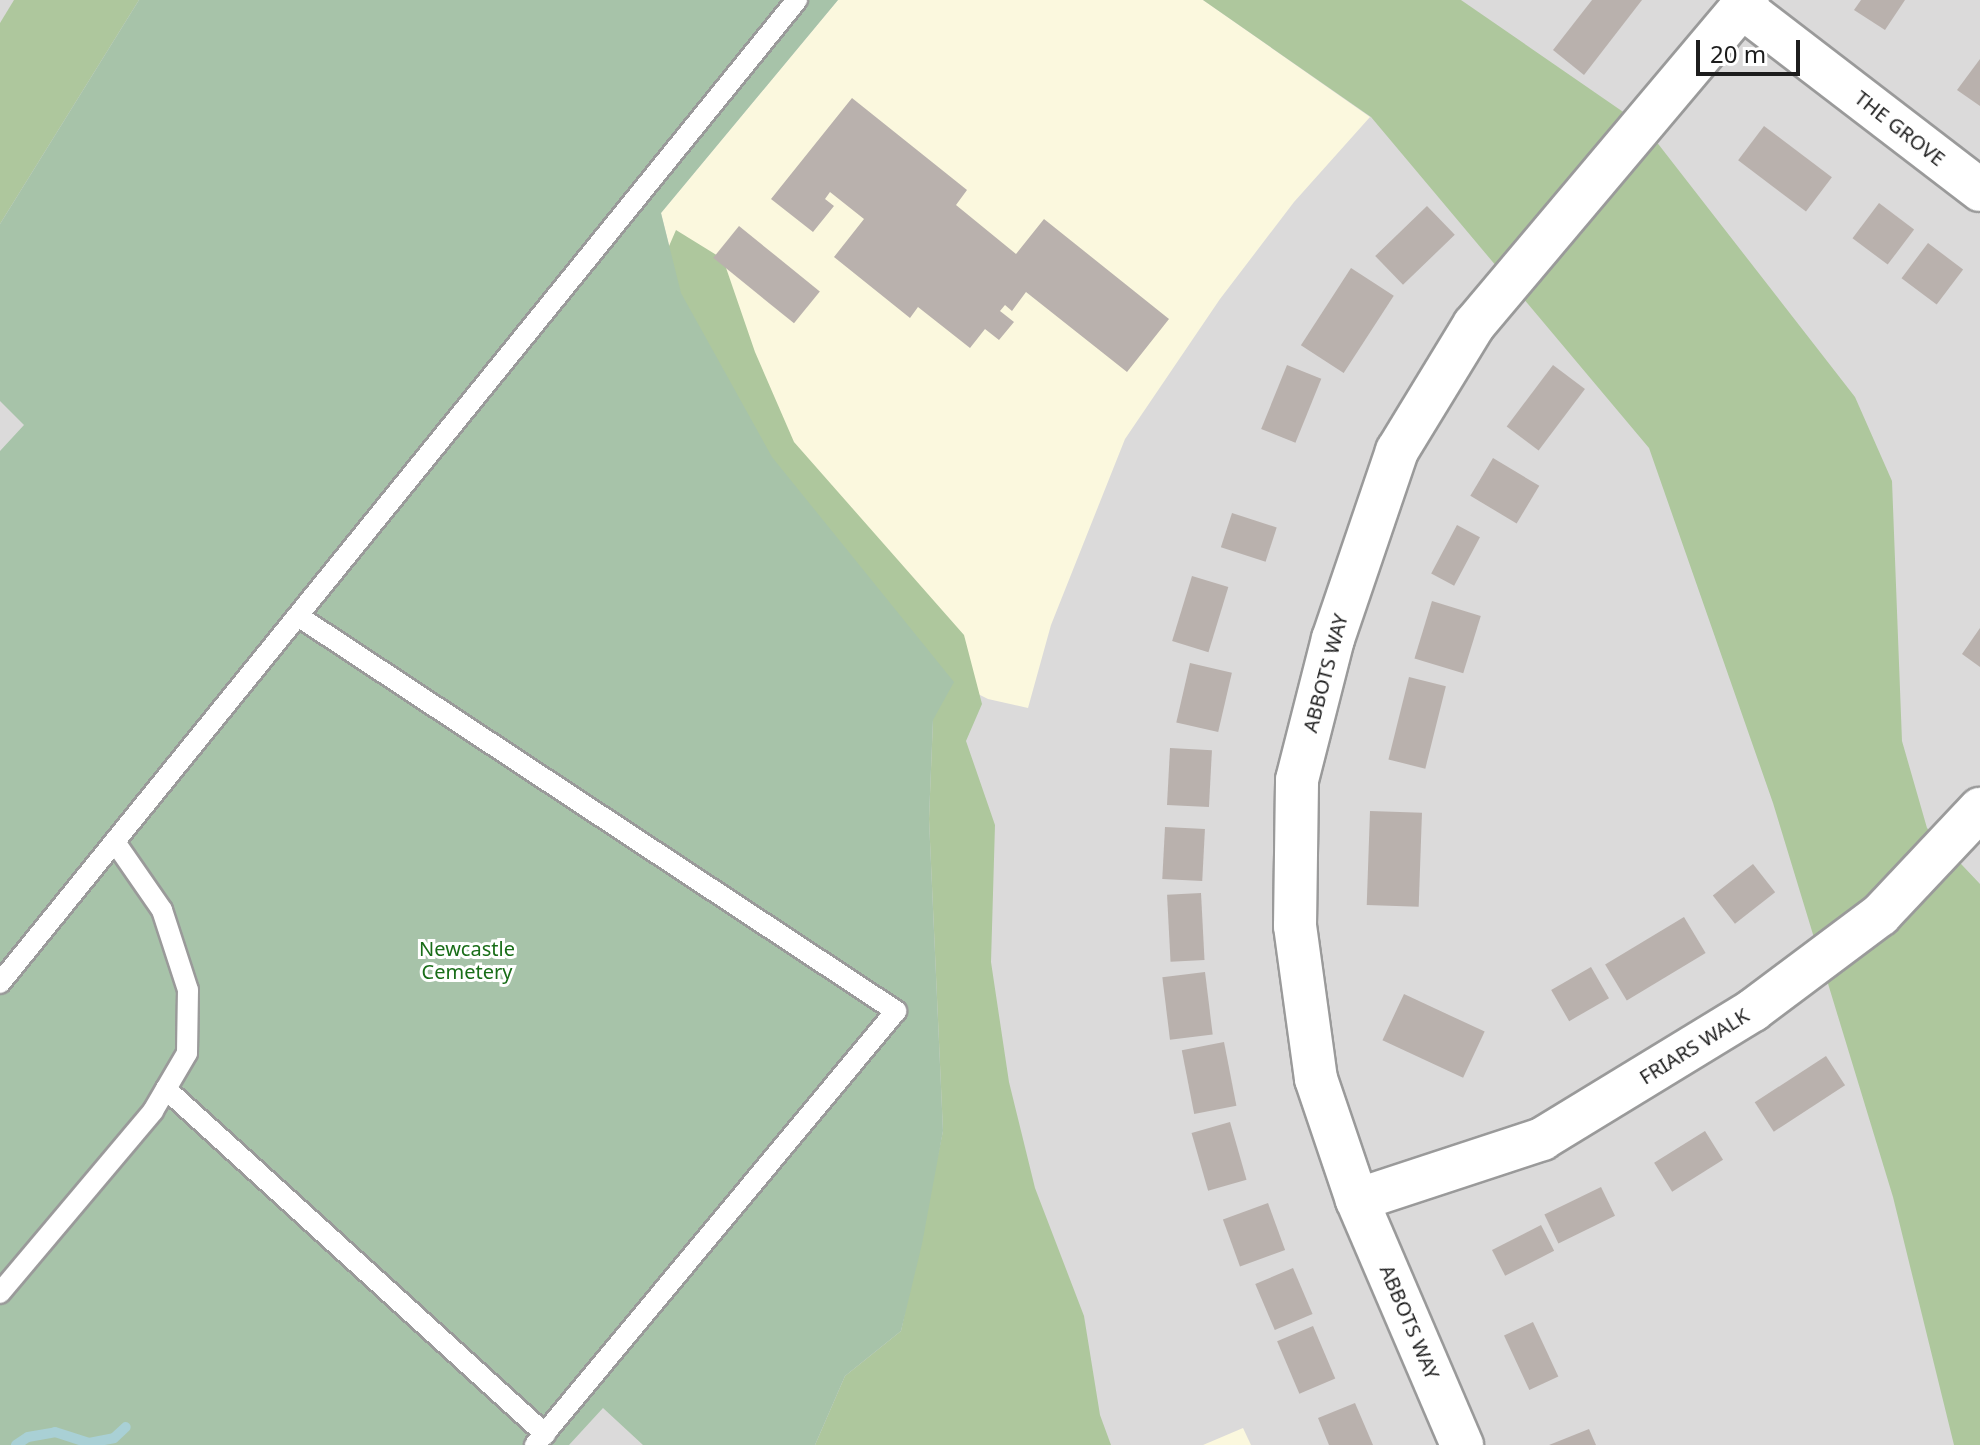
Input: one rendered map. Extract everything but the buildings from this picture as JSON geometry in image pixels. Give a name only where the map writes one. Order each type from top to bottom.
[{"type":"street","name":"THE GROVE","points":[[1746,4],[1980,190]]},
{"type":"street","name":"ABBOTS WAY","points":[[1462,1445],[1357,1200],[1316,1079],[1295,926],[1297,780],[1368,529],[1397,451],[1474,325],[1746,4]]},
{"type":"street","name":"FRIARS WALK","points":[[1357,1200],[1542,1139],[1753,1010],[1880,915],[1980,809]]},
{"type":"lane","points":[[0,983],[797,0]]},
{"type":"lane","points":[[166,1089],[540,1439],[896,1011],[298,616]]},
{"type":"lane","points":[[0,1293],[166,1089],[187,1053],[188,990],[162,910],[115,842]]},
{"type":"shaded area","points":[[0,0],[1980,0],[1980,1445],[0,1445]]},
{"type":"shaded area","points":[[838,0],[1203,0],[1370,117],[1294,202],[1220,299],[1125,439],[1051,625],[1028,708],[988,699],[954,682],[681,293],[661,213]]},
{"type":"shaded area","points":[[1243,1428],[1251,1445],[1203,1445]]},
{"type":"green space","points":[[14,0],[139,0],[0,224],[0,23]]},
{"type":"green space","name":"Newcastle Cemetery","points":[[139,0],[838,0],[661,213],[681,293],[772,457],[954,682],[933,720],[929,819],[943,1131],[922,1244],[901,1331],[845,1376],[815,1445],[643,1445],[603,1408],[569,1445],[0,1445],[0,451],[24,425],[0,401],[0,224]]},
{"type":"green space","points":[[1203,0],[1461,0],[1645,127],[1855,397],[1892,481],[1902,741],[1927,828],[1980,884],[1980,1445],[1954,1445],[1893,1197],[1773,803],[1649,448],[1371,117]]},
{"type":"green space","points":[[676,230],[723,259],[755,352],[794,442],[964,635],[982,704],[966,741],[995,825],[991,962],[1009,1082],[1035,1188],[1084,1316],[1100,1415],[1111,1445],[815,1445],[845,1376],[901,1331],[943,1131],[929,819],[933,720],[650,290]]},
{"type":"waterway","points":[[16,1445],[28,1437],[55,1432],[89,1443],[114,1438],[126,1427]]}]
